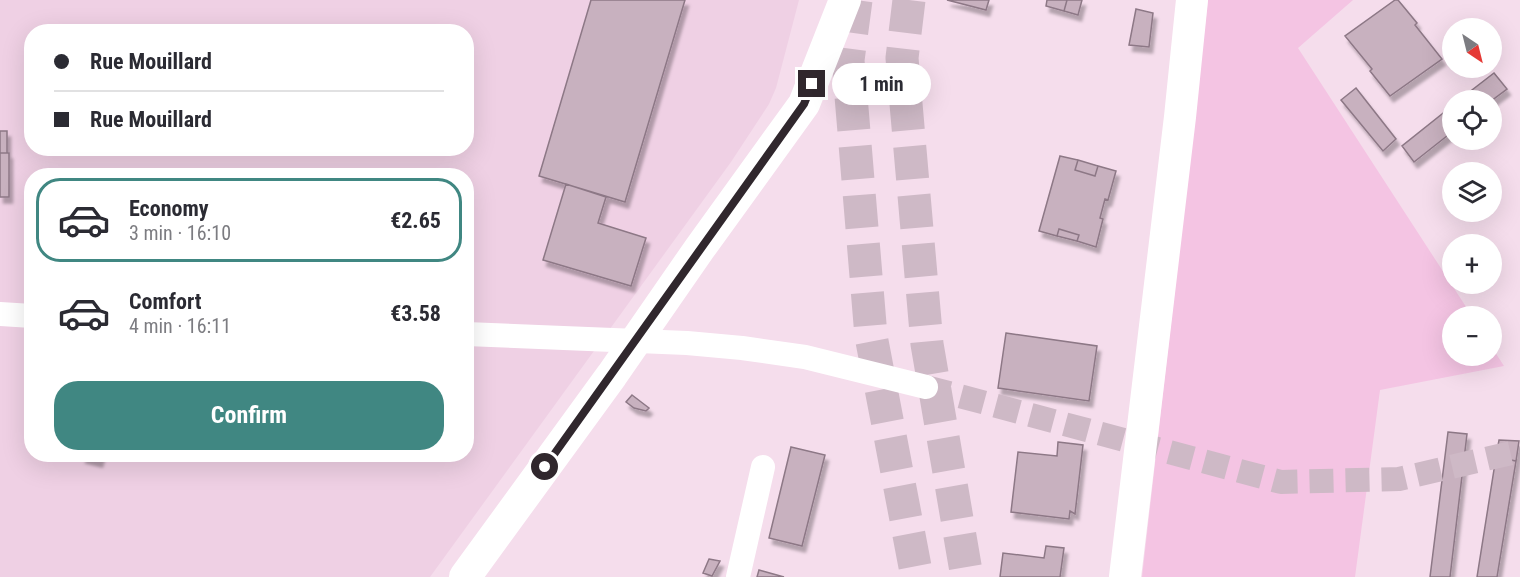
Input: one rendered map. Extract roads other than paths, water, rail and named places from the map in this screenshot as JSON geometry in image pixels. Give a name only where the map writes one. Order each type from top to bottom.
[{"type":"main road","points":[[465,577],[612,375],[804,104],[845,0]]},
{"type":"main road","points":[[1125,577],[1192,0]]},
{"type":"lane","points":[[0,314],[24,316]]},
{"type":"lane","points":[[474,334],[687,343],[742,348],[800,356],[926,387]]},
{"type":"lane","points":[[738,577],[763,468]]},
{"type":"tunnel","points":[[856,0],[848,60],[871,336],[917,577]]},
{"type":"tunnel","points":[[909,0],[902,58],[927,344],[967,577]]},
{"type":"tunnel","points":[[926,387],[1281,482],[1399,479],[1520,451]]}]
